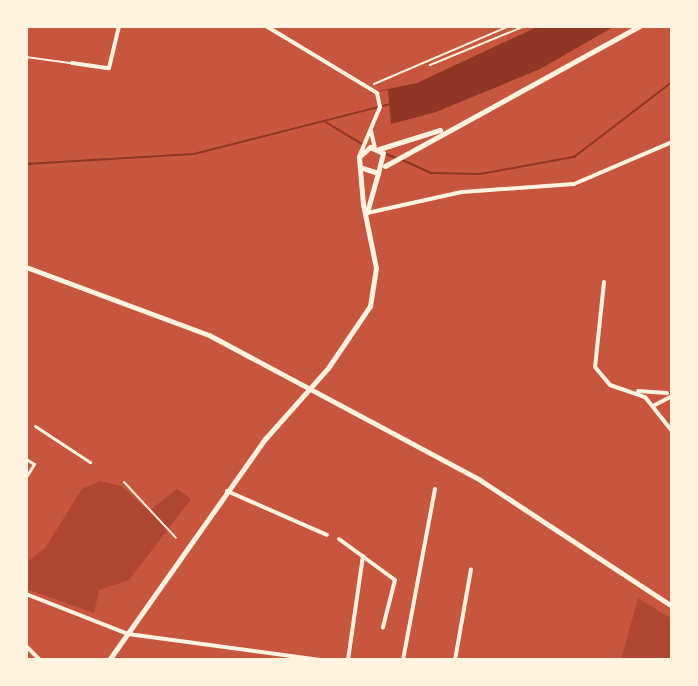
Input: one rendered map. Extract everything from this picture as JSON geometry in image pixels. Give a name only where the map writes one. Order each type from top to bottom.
[{"type":"street","points":[[72,63],[109,68],[119,26]]},
{"type":"street","points":[[109,660],[124,631],[227,491],[370,306],[376,268],[359,157],[380,107],[370,86],[266,26]]},
{"type":"street","points":[[367,213],[378,173],[384,167],[445,129],[640,26]]},
{"type":"street","points":[[372,129],[384,167]]},
{"type":"street","points":[[359,157],[445,129]]},
{"type":"street","points":[[367,213],[462,192],[574,184],[672,142]]},
{"type":"street","points":[[360,167],[378,173]]},
{"type":"street","points":[[26,267],[175,319],[480,480],[672,606]]},
{"type":"street","points":[[604,282],[595,367],[610,385],[670,395]]},
{"type":"street","points":[[636,391],[653,406],[672,431]]},
{"type":"street","points":[[653,406],[670,395]]},
{"type":"street","points":[[35,426],[90,462]]},
{"type":"street","points":[[26,459],[34,464],[26,477]]},
{"type":"street","points":[[403,660],[435,489]]},
{"type":"street","points":[[227,491],[327,535]]},
{"type":"street","points":[[339,539],[395,580],[383,627]]},
{"type":"street","points":[[348,660],[363,556]]},
{"type":"street","points":[[455,660],[471,569]]},
{"type":"street","points":[[26,594],[124,631],[320,660]]},
{"type":"street","points":[[26,646],[41,658]]},
{"type":"lane","points":[[26,57],[72,63]]},
{"type":"lane","points":[[124,482],[176,538]]},
{"type":"path","points":[[421,67],[509,26]]},
{"type":"path","points":[[370,86],[525,26]]},
{"type":"shaded area","points":[[539,26],[615,26],[540,69],[436,112],[391,124],[388,90],[364,94],[417,83]]},
{"type":"shaded area","points":[[100,481],[121,486],[149,511],[177,489],[191,499],[129,580],[99,590],[94,613],[26,589],[26,563],[45,548],[82,489]]},
{"type":"shaded area","points":[[638,598],[672,619],[672,660],[621,660]]},
{"type":"waterway","points":[[402,160],[431,173],[480,174],[574,157],[672,82]]},
{"type":"waterway","points":[[26,164],[194,154],[390,104]]},
{"type":"waterway","points":[[324,121],[362,144]]},
{"type":"waterway","points":[[383,153],[396,158]]}]
